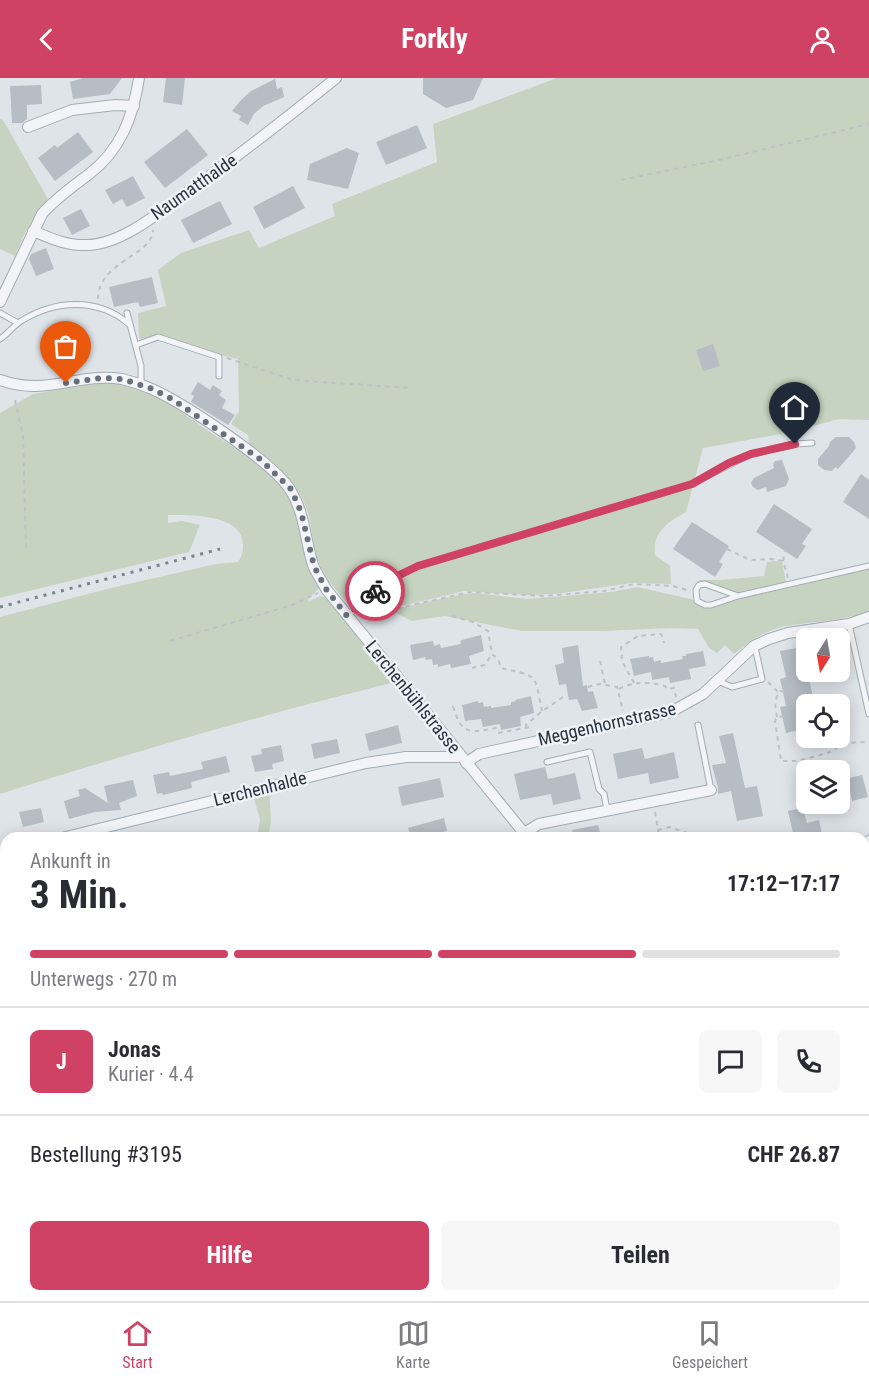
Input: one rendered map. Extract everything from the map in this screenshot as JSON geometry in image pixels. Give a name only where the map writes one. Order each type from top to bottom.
[{"type":"street","points":[[0,302],[42,214],[51,203],[110,155],[123,135],[134,106],[139,78]]},
{"type":"street","name":"Naumatthalde","points":[[33,231],[64,243],[86,246],[107,242],[123,235],[248,149],[336,78]]},
{"type":"street","points":[[28,127],[72,110],[115,105],[134,106]]},
{"type":"street","name":"Lerchenbühlstrasse","points":[[0,380],[17,386],[47,387],[101,378],[122,379],[172,399],[260,459],[291,489],[301,512],[314,566],[326,589],[352,617],[523,832]]},
{"type":"street","name":"Meggenhornstrasse","points":[[463,759],[671,712],[703,694],[754,646],[788,633],[849,624],[869,617]]},
{"type":"street","name":"Lerchenhalde","points":[[86,832],[366,763],[406,757],[463,759]]},
{"type":"street","name":"Lerchenbühlstrasse","points":[[530,832],[539,824],[711,790]]},
{"type":"lane","points":[[0,339],[18,323],[49,309],[68,304],[90,304],[129,324]]},
{"type":"lane","points":[[127,313],[141,366],[141,385]]},
{"type":"lane","points":[[2,314],[18,323]]},
{"type":"lane","points":[[136,345],[158,337],[219,357],[219,376]]},
{"type":"lane","points":[[352,617],[387,581],[418,566],[692,484],[729,463],[751,454],[795,444],[812,443]]},
{"type":"lane","points":[[738,596],[705,584],[699,585],[696,593],[698,601],[705,605],[869,566]]},
{"type":"lane","points":[[849,624],[867,696],[869,714]]},
{"type":"lane","points":[[718,681],[732,687],[762,679],[754,646]]},
{"type":"lane","points":[[698,725],[711,790]]},
{"type":"lane","points":[[548,762],[590,752],[607,810]]},
{"type":"path","points":[[621,180],[719,160],[869,124]]},
{"type":"path","points":[[102,309],[98,298],[100,285],[110,272],[149,243],[153,227],[149,219]]},
{"type":"path","points":[[219,357],[249,364],[290,379],[412,388]]},
{"type":"path","points":[[15,400],[23,436],[26,550]]},
{"type":"path","points":[[727,549],[750,560],[783,561]]},
{"type":"path","points":[[785,551],[783,561],[789,584]]},
{"type":"path","points":[[352,617],[470,592],[544,596],[604,591],[634,584],[673,586],[696,593]]},
{"type":"path","points":[[170,641],[292,605],[326,589]]},
{"type":"path","points":[[452,616],[473,622],[488,631],[492,654],[498,659],[501,668],[532,675],[536,680],[542,711]]},
{"type":"path","points":[[634,683],[622,662],[621,647],[638,636],[662,634],[664,644]]},
{"type":"path","points":[[472,668],[485,665],[492,654]]},
{"type":"path","points":[[600,661],[605,684]]},
{"type":"path","points":[[762,679],[773,685],[779,693]]},
{"type":"path","points":[[619,689],[634,683],[657,684],[667,689],[674,688],[676,699]]},
{"type":"path","points":[[588,687],[614,685],[619,689],[623,714]]},
{"type":"path","points":[[779,693],[780,691],[785,692]]},
{"type":"path","points":[[779,693],[775,706],[777,717],[775,726],[782,761],[817,756],[830,752],[845,743],[869,742]]},
{"type":"path","points":[[526,728],[526,725],[542,711],[563,697]]},
{"type":"path","points":[[453,706],[461,726],[467,730],[496,728],[498,733],[530,727],[531,732]]},
{"type":"path","points":[[777,717],[784,716]]},
{"type":"path","points":[[656,822],[658,830],[669,827],[684,832]]},
{"type":"green space","points":[[557,78],[869,78],[869,420],[839,419],[787,433],[703,448],[686,512],[667,524],[656,540],[655,555],[670,566],[671,584],[632,583],[555,594],[527,595],[464,591],[359,616],[362,608],[394,581],[414,570],[465,553],[462,550],[416,563],[393,575],[349,605],[322,569],[315,551],[308,513],[299,492],[277,466],[249,444],[248,435],[231,424],[239,411],[238,359],[208,352],[160,335],[141,339],[139,338],[138,313],[166,306],[158,270],[181,253],[249,230],[259,248],[335,216],[332,204],[437,162],[433,124]]},
{"type":"green space","points":[[0,119],[3,120],[48,199],[26,231],[15,256],[0,249]]},
{"type":"green space","points":[[99,383],[118,384],[143,390],[172,405],[252,459],[272,476],[281,486],[293,508],[308,565],[319,588],[307,598],[309,601],[321,596],[328,599],[395,682],[196,735],[0,794],[0,617],[111,588],[216,564],[238,562],[242,552],[241,535],[235,527],[225,522],[202,516],[168,515],[168,523],[182,521],[200,525],[189,552],[0,598],[0,413],[33,394]]},
{"type":"green space","points":[[767,562],[782,562],[786,582],[739,593],[710,583],[701,583],[698,580],[764,576]]},
{"type":"green space","points":[[869,568],[869,611],[847,618],[778,628],[754,639],[734,654],[725,645],[717,653],[709,648],[698,629],[522,631],[445,616],[412,621],[390,610],[475,593],[527,599],[611,592],[638,587],[694,600],[700,607],[705,608]]},
{"type":"green space","points":[[270,792],[269,832],[258,832],[260,820],[253,795]]},
{"type":"building","points":[[83,78],[122,78],[110,94],[73,99],[70,82]]},
{"type":"building","points":[[166,78],[185,78],[182,105],[163,102]]},
{"type":"building","points":[[423,78],[483,78],[473,100],[446,108],[423,94]]},
{"type":"building","points":[[275,79],[277,89],[282,87],[284,97],[263,106],[254,114],[248,125],[239,120],[241,116],[232,111],[241,100],[251,91]]},
{"type":"building","points":[[41,85],[42,104],[27,105],[27,119],[22,123],[12,123],[10,86]]},
{"type":"building","points":[[417,125],[427,148],[386,165],[376,142]]},
{"type":"building","points":[[187,129],[208,155],[165,188],[144,162]]},
{"type":"building","points":[[78,132],[93,152],[55,181],[38,158],[55,145],[57,148]]},
{"type":"building","points":[[347,148],[359,153],[348,189],[307,180],[310,164]]},
{"type":"building","points":[[133,176],[145,198],[127,207],[122,199],[113,204],[105,190]]},
{"type":"building","points":[[293,186],[305,208],[264,229],[253,207]]},
{"type":"building","points":[[220,201],[232,224],[193,243],[181,220]]},
{"type":"building","points":[[81,209],[90,226],[72,235],[63,218]]},
{"type":"building","points":[[46,248],[54,269],[36,276],[29,259],[31,254]]},
{"type":"building","points":[[152,277],[158,303],[140,307],[138,302],[114,307],[109,287]]},
{"type":"building","points":[[713,344],[720,366],[703,371],[696,350]]},
{"type":"building","points":[[198,382],[210,390],[213,385],[222,391],[219,395],[226,400],[222,408],[235,415],[228,425],[191,402],[194,396],[191,394]]},
{"type":"building","points":[[836,437],[849,437],[856,448],[838,469],[835,467],[832,471],[824,470],[818,465],[818,459]]},
{"type":"building","points":[[782,460],[789,479],[786,486],[767,492],[766,487],[758,490],[753,487],[751,483],[754,478],[774,468],[775,461]]},
{"type":"building","points":[[861,474],[869,480],[869,519],[843,502]]},
{"type":"building","points":[[774,504],[812,529],[802,544],[806,546],[797,559],[756,532]]},
{"type":"building","points":[[692,522],[729,546],[719,562],[723,564],[715,577],[673,549]]},
{"type":"building","points":[[481,635],[484,651],[469,656],[471,664],[451,668],[450,664],[438,667],[438,664],[433,665],[432,659],[426,660],[425,657],[413,660],[410,645],[433,641],[434,646],[440,644],[441,648],[461,644],[460,641]]},
{"type":"building","points":[[578,645],[583,686],[587,685],[588,692],[593,691],[598,708],[582,711],[577,699],[569,700],[566,684],[559,685],[555,665],[564,663],[562,648]]},
{"type":"building","points":[[796,648],[796,682],[810,682],[812,694],[796,694],[796,731],[786,733],[780,707],[786,706],[780,679],[786,677],[780,651]]},
{"type":"building","points":[[703,651],[706,666],[689,669],[691,679],[670,683],[669,677],[652,680],[651,672],[634,676],[630,659],[649,656],[649,658],[653,657],[654,662],[661,660],[661,663],[683,659],[682,656],[686,654]]},
{"type":"building","points":[[531,696],[534,713],[520,717],[521,726],[501,730],[500,724],[483,727],[481,719],[465,721],[462,705],[478,701],[478,703],[483,702],[484,707],[491,706],[491,708],[511,705],[511,702],[515,700]]},
{"type":"building","points":[[398,725],[402,743],[369,751],[365,734]]},
{"type":"building","points":[[733,733],[745,788],[757,786],[763,816],[737,821],[731,791],[718,794],[712,765],[726,763],[719,736]]},
{"type":"building","points":[[337,739],[340,753],[314,759],[311,744]]},
{"type":"building","points":[[281,745],[284,761],[272,764],[273,769],[255,772],[251,756],[262,754],[261,749]]},
{"type":"building","points":[[642,748],[645,759],[674,752],[679,778],[650,784],[648,773],[618,779],[613,754]]},
{"type":"building","points":[[226,756],[230,772],[191,782],[192,788],[163,795],[162,793],[157,794],[153,775],[169,772],[170,776],[203,769],[201,762]]},
{"type":"building","points":[[545,767],[548,779],[575,773],[581,799],[553,805],[551,794],[520,800],[514,774]]},
{"type":"building","points":[[862,775],[868,797],[852,801],[850,778]]},
{"type":"building","points":[[440,778],[444,797],[402,806],[398,787]]},
{"type":"building","points":[[133,780],[137,796],[119,803],[121,810],[95,812],[69,819],[64,801],[80,796],[78,790],[85,788],[108,803],[104,786]]},
{"type":"building","points":[[41,808],[44,822],[23,827],[19,812]]},
{"type":"building","points":[[796,809],[796,814],[805,814],[807,823],[819,820],[822,832],[793,832],[788,811]]},
{"type":"building","points":[[444,818],[447,831],[409,832],[408,828]]},
{"type":"building","points":[[598,825],[600,832],[572,832],[572,830]]},
{"type":"railway","points":[[0,607],[220,549]]},
{"type":"way so far","points":[[66,383],[86,379],[122,379],[150,388],[172,399],[224,434],[260,459],[291,489],[301,512],[314,566],[326,589],[347,616],[375,591]]},
{"type":"route","points":[[375,591],[387,581],[418,566],[692,484],[729,463],[751,454],[795,444]]}]
